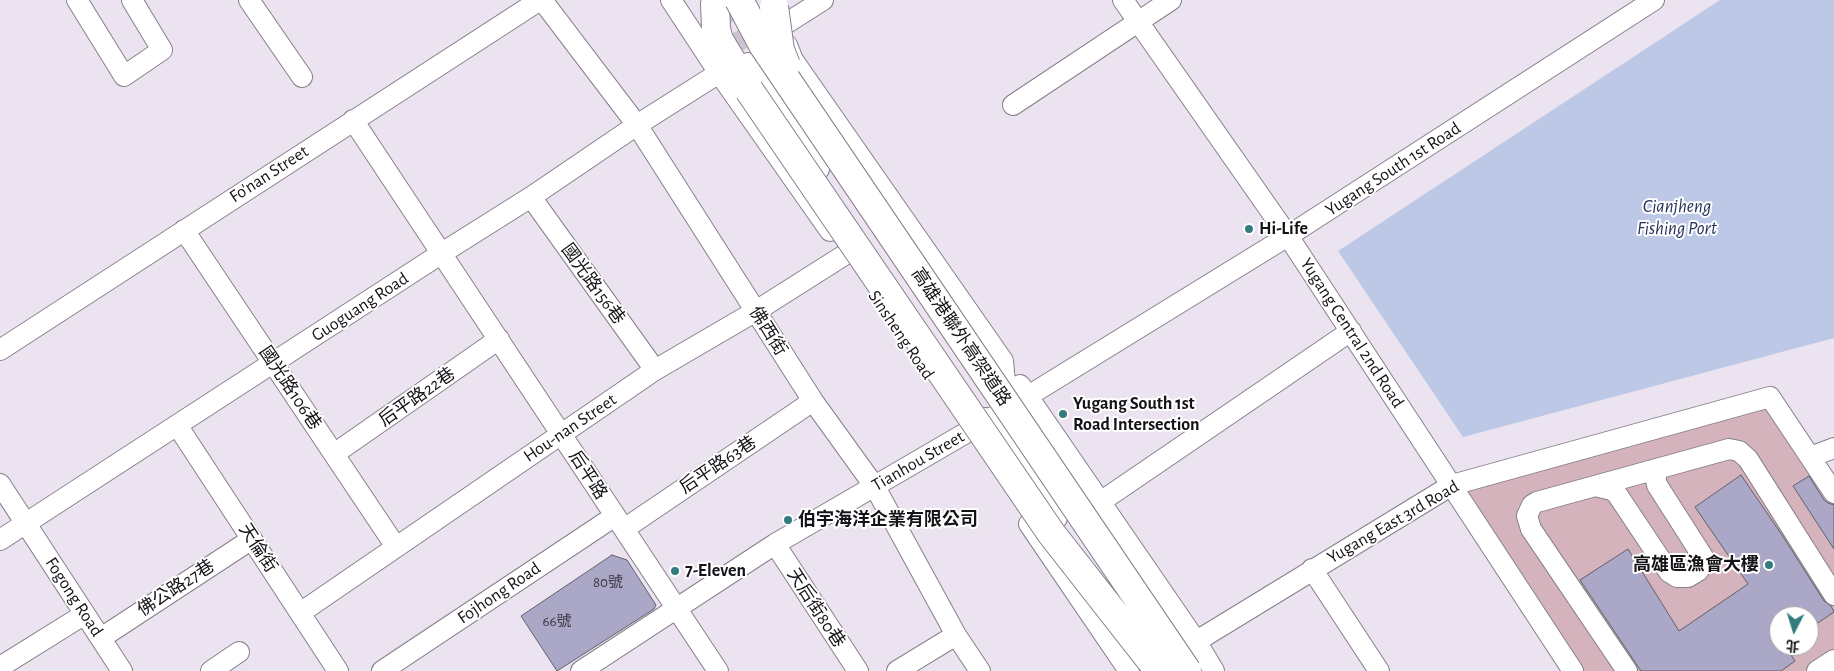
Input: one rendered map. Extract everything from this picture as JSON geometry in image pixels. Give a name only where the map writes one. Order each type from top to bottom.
[{"type":"highway","points":[[724,1],[716,29],[719,40],[749,90],[1051,533],[1159,670]]},
{"type":"highway","name":"高雄港聯外高架道路","points":[[724,1],[1159,670]]},
{"type":"highway","name":"高雄港聯外高架道路","points":[[724,1],[769,53],[1187,671]]},
{"type":"highway","points":[[775,12],[780,50],[786,64],[1187,648],[1200,671]]},
{"type":"street","points":[[77,0],[124,76],[162,50],[132,0]]},
{"type":"street","points":[[249,0],[302,78]]},
{"type":"street","name":"Fo'nan Street","points":[[0,350],[541,0]]},
{"type":"street","name":"佛西街","points":[[541,0],[637,125],[813,401],[875,487],[956,635],[980,671]]},
{"type":"street","name":"Sinsheng Road","points":[[671,0],[719,73],[846,254],[1129,671]]},
{"type":"street","points":[[824,0],[775,12],[793,60],[1004,361],[1196,641],[1214,671]]},
{"type":"street","name":"Yugang Central 2nd Road","points":[[1123,0],[1288,236],[1573,671]]},
{"type":"street","points":[[1013,105],[1171,0]]},
{"type":"street","name":"Yugang South 1st Road","points":[[1028,396],[1288,236],[1654,0]]},
{"type":"street","points":[[719,73],[713,36],[724,1]]},
{"type":"street","name":"Sinsheng Road","points":[[748,63],[987,421],[1009,445],[1159,670]]},
{"type":"street","name":"Guoguang Road","points":[[0,540],[442,253],[531,198],[637,125],[719,73]]},
{"type":"street","name":"后平路","points":[[353,120],[718,671]]},
{"type":"street","name":"國光路156巷","points":[[531,198],[655,370]]},
{"type":"street","name":"國光路106巷","points":[[184,230],[396,547]]},
{"type":"street","name":"Hou-nan Street","points":[[300,613],[655,370],[756,311],[846,254]]},
{"type":"street","points":[[1062,526],[1351,331]]},
{"type":"street","name":"后平路22巷","points":[[334,454],[499,340]]},
{"type":"street","points":[[1004,361],[1009,445]]},
{"type":"street","name":"Tianhou Street","points":[[581,671],[775,544],[1028,396]]},
{"type":"street","name":"Yugang East 3rd Road","points":[[1159,670],[1196,641],[1452,485],[1770,396],[1810,457]]},
{"type":"street","name":"后平路63巷","points":[[619,522],[813,401]]},
{"type":"street","name":"天倫街","points":[[177,425],[338,671]]},
{"type":"street","points":[[1834,448],[1810,457],[1834,493]]},
{"type":"street","points":[[1627,671],[1531,529],[1527,516],[1532,505],[1537,502],[1599,487],[1729,449],[1739,451],[1748,459],[1834,595]]},
{"type":"street","points":[[1599,487],[1612,490],[1617,494],[1669,572],[1677,577],[1688,577],[1698,571],[1703,557],[1656,485],[1655,476],[1660,468]]},
{"type":"street","name":"Fogong Road","points":[[0,484],[122,671]]},
{"type":"street","name":"Fojhong Road","points":[[382,671],[619,522]]},
{"type":"street","name":"佛公路27巷","points":[[101,638],[252,539]]},
{"type":"street","name":"天后街80巷","points":[[775,544],[858,671]]},
{"type":"street","points":[[1312,569],[1379,671]]},
{"type":"street","points":[[0,667],[85,614]]},
{"type":"street","points":[[897,671],[956,635]]},
{"type":"street","points":[[211,671],[240,652]]},
{"type":"street","points":[[1817,671],[1834,660]]},
{"type":"shaded area","points":[[1770,397],[1834,494],[1834,671],[1573,671],[1452,485]]},
{"type":"water","name":"Cianjheng Fishing Port","points":[[1720,0],[1834,0],[1834,338],[1463,437],[1338,251]]},
{"type":"building","name":"高雄區漁會大樓","points":[[1741,475],[1824,601],[1831,606],[1834,612],[1819,622],[1819,606],[1769,606],[1769,656],[1792,656],[1795,661],[1781,671],[1641,671],[1580,580],[1628,549],[1679,631],[1748,584],[1695,507]]},
{"type":"building","points":[[1809,476],[1824,500],[1834,505],[1834,549],[1793,486]]},
{"type":"building","points":[[612,555],[627,560],[656,605],[654,609],[557,671],[521,616]]},
{"type":"tunnel","points":[[718,7],[748,63]]},
{"type":"place","name":"Hi-Life","points":[[1249,229]]},
{"type":"place","name":"Yugang South 1st Road Intersection","points":[[1063,414]]},
{"type":"place","name":"伯宇海洋企業有限公司","points":[[788,520]]},
{"type":"place","name":"高雄區漁會大樓","points":[[1769,565]]},
{"type":"place","name":"7-Eleven","points":[[675,571]]}]
